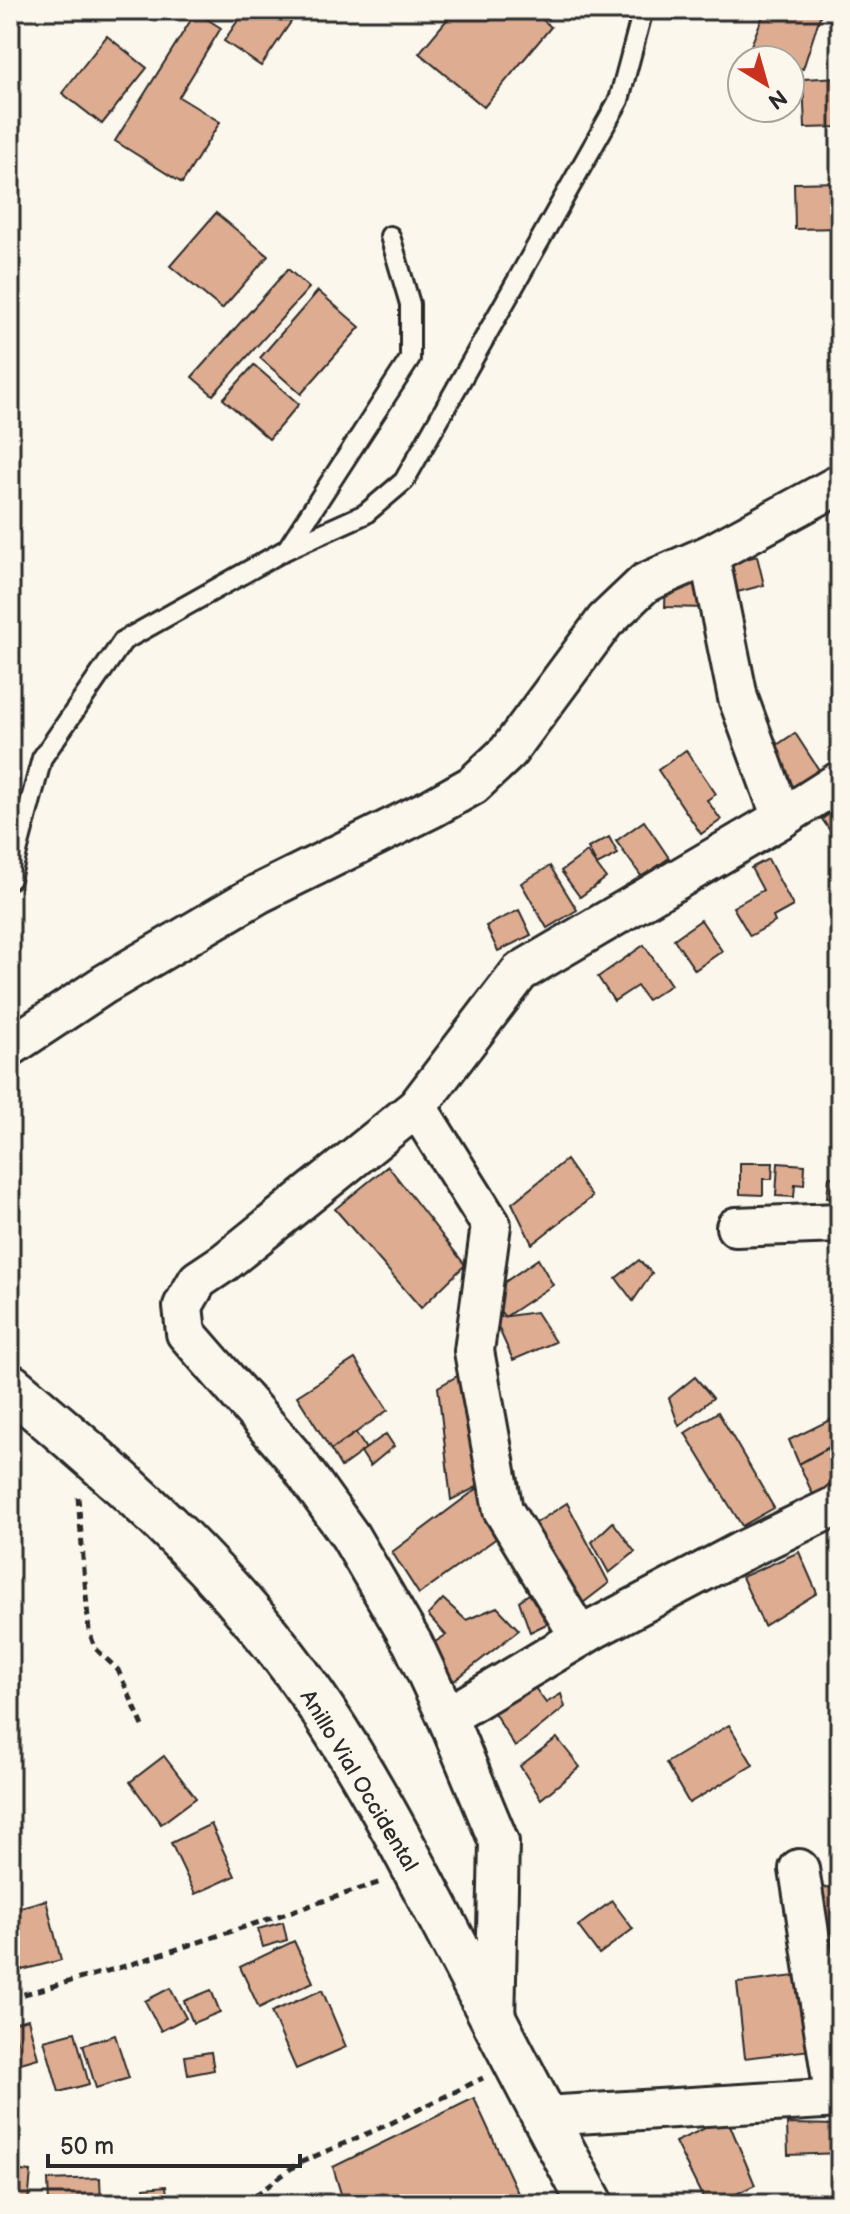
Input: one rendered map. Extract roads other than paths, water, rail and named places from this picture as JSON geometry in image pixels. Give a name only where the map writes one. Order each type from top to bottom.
[{"type":"highway","name":"Anillo Vial Occidental","points":[[10,1386],[133,1491],[256,1622],[322,1709],[416,1871],[591,2204]]},
{"type":"street","points":[[10,1047],[105,984],[258,894],[473,785],[508,752],[605,621],[645,583],[709,555],[840,484]]},
{"type":"street","points":[[709,555],[738,698],[782,818]]},
{"type":"street","points":[[505,2041],[499,1842],[447,1717],[413,1644],[350,1536],[292,1455],[186,1333],[183,1306],[198,1280],[225,1262],[417,1107],[520,972],[840,781]]},
{"type":"street","points":[[417,1107],[491,1225],[474,1351],[503,1510],[580,1637]]},
{"type":"street","points":[[736,1227],[840,1223]]},
{"type":"street","points":[[447,1717],[580,1637],[740,1552],[840,1504]]},
{"type":"street","points":[[544,2116],[837,2098],[799,1869]]},
{"type":"lane","points":[[10,879],[42,758],[123,641],[287,549],[365,514],[404,481],[619,100],[643,10]]},
{"type":"lane","points":[[287,549],[410,359],[410,304],[390,236]]}]
